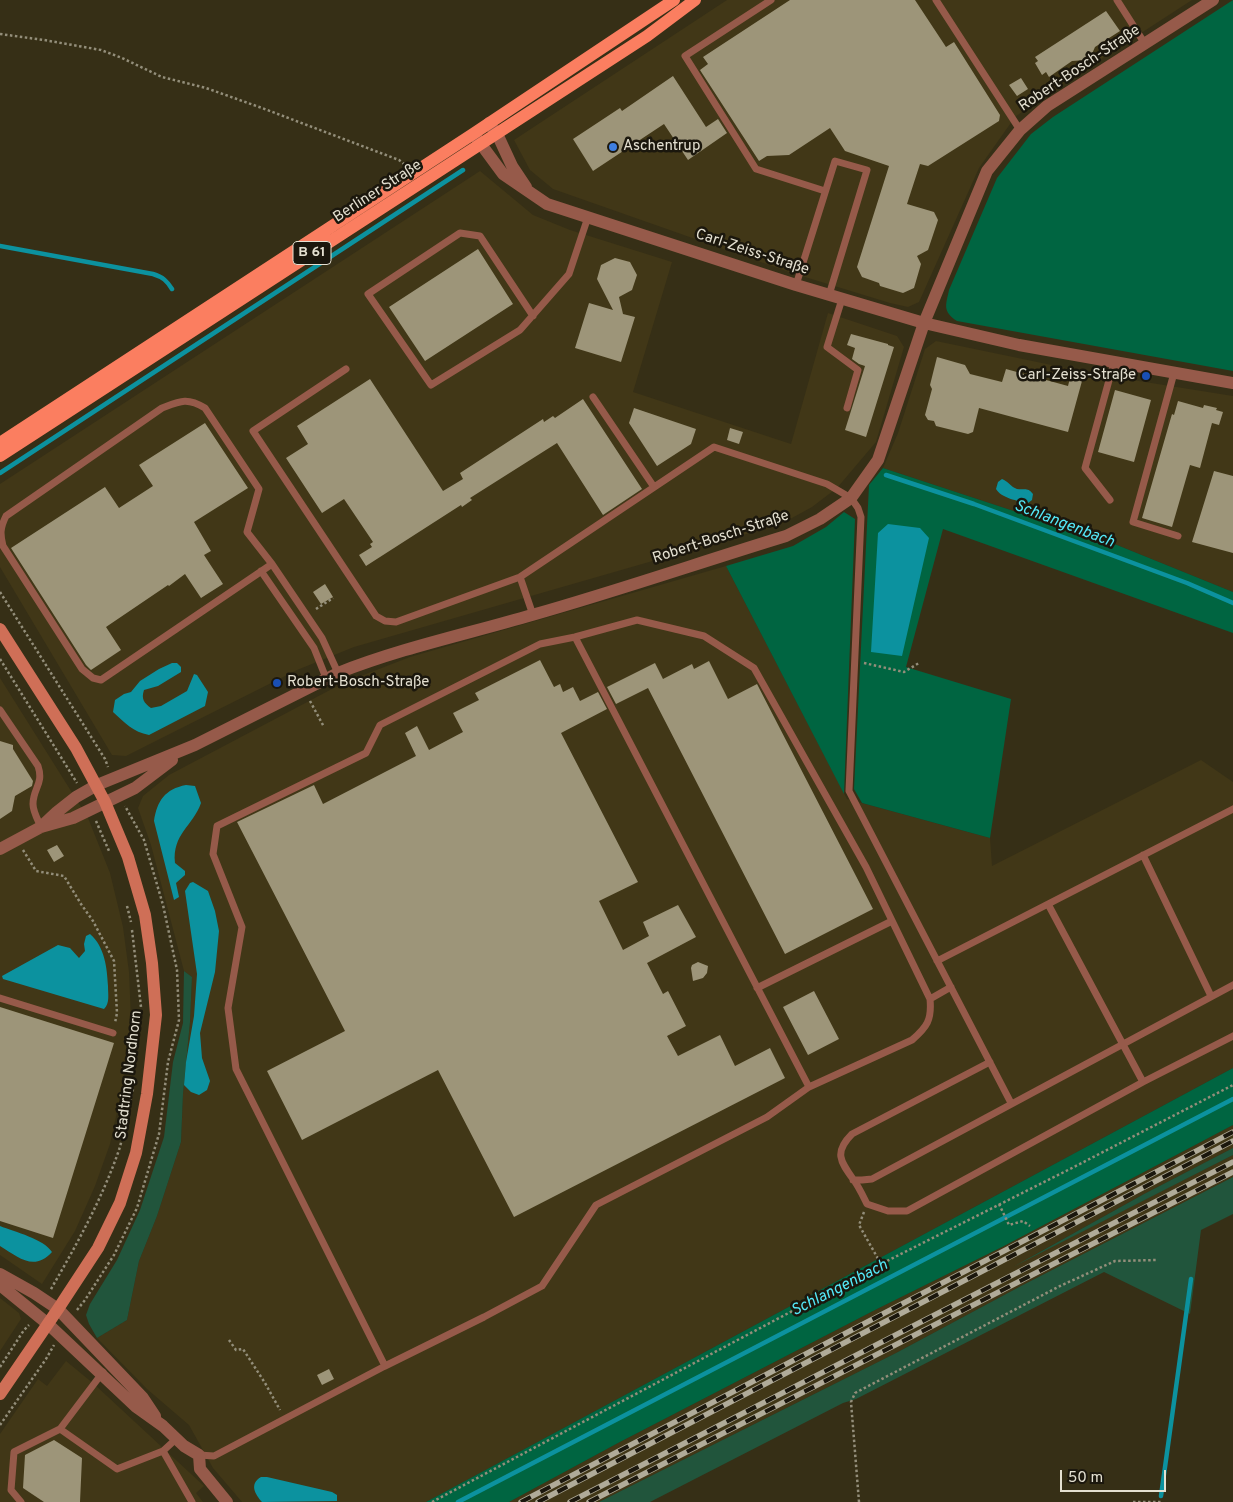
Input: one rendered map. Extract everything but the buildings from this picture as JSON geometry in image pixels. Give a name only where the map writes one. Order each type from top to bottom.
[{"type":"main road","name":"Berliner Straße","points":[[0,456],[477,139],[489,123],[674,0]]},
{"type":"main road","name":"Berliner Straße","points":[[0,443],[412,172],[477,139],[496,134],[648,36],[695,0]]},
{"type":"main road","name":"Stadtring Nordhorn","points":[[0,629],[76,748],[105,802],[128,857],[145,915],[152,963],[156,1015],[147,1094],[136,1153],[120,1203],[98,1248],[0,1394]]},
{"type":"street","name":"Robert-Bosch-Straße","points":[[96,785],[195,745],[326,678],[355,666],[533,615],[786,536],[820,519],[851,498],[878,460],[924,323],[987,171],[1020,130],[1047,106],[1212,0]]},
{"type":"street","name":"Carl-Zeiss-Straße","points":[[489,123],[512,166],[530,193]]},
{"type":"street","name":"Carl-Zeiss-Straße","points":[[477,139],[503,174],[547,204],[796,285],[924,323],[1019,345],[1233,383]]},
{"type":"street","name":"Robert-Bosch-Straße","points":[[105,802],[135,788],[195,745]]},
{"type":"street","points":[[0,849],[41,827],[76,797],[96,785]]},
{"type":"street","points":[[41,827],[74,818],[105,802]]},
{"type":"street","points":[[0,1274],[58,1309],[143,1398],[163,1426]]},
{"type":"street","points":[[0,1285],[48,1324],[136,1406],[163,1426],[184,1446],[199,1455],[200,1468],[227,1502]]},
{"type":"lane","points":[[771,0],[685,56],[756,169],[826,190]]},
{"type":"lane","points":[[936,0],[1020,130]]},
{"type":"lane","points":[[1117,0],[1146,44]]},
{"type":"lane","points":[[796,285],[835,161],[867,170],[829,295]]},
{"type":"lane","points":[[533,316],[480,236],[460,233],[368,294],[432,385],[520,330],[533,316],[569,274],[588,217]]},
{"type":"lane","points":[[842,299],[827,347],[858,370],[846,408]]},
{"type":"lane","points":[[1110,500],[1085,468],[1114,362]]},
{"type":"lane","points":[[346,369],[253,431],[376,616],[385,621],[396,622],[520,577],[714,447],[827,484],[851,498],[858,508],[861,517],[849,791],[1011,1103]]},
{"type":"lane","points":[[1174,372],[1133,522],[1178,536]]},
{"type":"lane","points":[[593,397],[654,487]]},
{"type":"lane","points":[[272,564],[101,680],[93,678],[82,669],[3,546],[0,535],[1,526],[6,516],[162,408],[184,400],[196,402],[205,408],[259,489],[247,532],[272,564],[322,638],[338,673]]},
{"type":"lane","points":[[261,571],[314,648],[326,678]]},
{"type":"lane","points":[[520,577],[533,615]]},
{"type":"lane","points":[[199,1455],[214,1456],[284,1418],[542,1286],[596,1205],[767,1117],[809,1087],[912,1040],[923,1031],[929,1020],[931,1010],[930,999],[866,867],[754,668],[704,636],[637,620],[575,637],[540,644],[380,724],[366,753],[217,826],[213,854],[242,927],[228,1008],[236,1069],[385,1366]]},
{"type":"lane","points":[[575,637],[809,1087]]},
{"type":"lane","points":[[0,710],[38,766],[40,783],[33,804],[41,827]]},
{"type":"lane","points":[[938,961],[1233,809]]},
{"type":"lane","points":[[1143,855],[1211,996]]},
{"type":"lane","points":[[1048,904],[1143,1082]]},
{"type":"lane","points":[[757,988],[892,921]]},
{"type":"lane","points":[[854,1180],[872,1178],[1233,984]]},
{"type":"lane","points":[[930,999],[951,987]]},
{"type":"lane","points":[[0,998],[113,1033]]},
{"type":"lane","points":[[990,1062],[852,1134],[843,1142],[840,1151],[841,1159],[847,1173],[854,1180],[867,1204],[888,1211],[907,1211],[1143,1082],[1233,1036]]},
{"type":"lane","points":[[21,1502],[11,1490],[14,1452],[60,1429],[110,1364]]},
{"type":"lane","points":[[60,1429],[117,1470],[163,1451],[176,1439]]},
{"type":"lane","points":[[163,1451],[192,1502]]},
{"type":"path","points":[[0,34],[101,50],[162,77],[215,92],[399,160],[412,172]]},
{"type":"path","points":[[0,592],[105,759],[109,769]]},
{"type":"path","points":[[307,615],[333,598]]},
{"type":"path","points":[[0,659],[76,781]]},
{"type":"path","points":[[855,661],[904,672],[919,663]]},
{"type":"path","points":[[304,689],[324,727]]},
{"type":"path","points":[[99,762],[105,759]]},
{"type":"path","points":[[126,808],[131,815],[126,817]]},
{"type":"path","points":[[96,820],[110,852]]},
{"type":"path","points":[[17,840],[36,871],[64,876],[80,904],[93,921],[114,961],[117,1013],[113,1033]]},
{"type":"path","points":[[127,905],[132,923],[141,1015]]},
{"type":"path","points":[[432,1502],[881,1264],[1233,1085]]},
{"type":"path","points":[[52,1288],[80,1239],[103,1191],[119,1147],[134,1086]]},
{"type":"path","points":[[867,1204],[859,1225],[881,1264]]},
{"type":"path","points":[[999,1204],[1009,1225],[1023,1221],[1030,1226]]},
{"type":"path","points":[[859,1502],[851,1402],[855,1393],[1051,1290],[1099,1268],[1115,1261],[1157,1260]]},
{"type":"path","points":[[77,1310],[81,1306]]},
{"type":"path","points":[[0,1367],[28,1326]]},
{"type":"path","points":[[229,1340],[236,1350],[243,1349],[265,1383],[284,1418]]},
{"type":"path","points":[[0,1425],[49,1353]]},
{"type":"path","points":[[44,1354],[46,1359]]},
{"type":"path","points":[[1133,1502],[1160,1502]]},
{"type":"shaded area","points":[[727,0],[1192,0],[1041,98],[1015,117],[979,168],[919,302],[908,307],[792,273],[553,189],[530,170],[514,140]]},
{"type":"shaded area","points":[[480,171],[533,215],[570,230],[672,262],[633,392],[791,444],[828,313],[897,336],[904,347],[876,442],[837,488],[812,507],[781,524],[354,647],[297,670],[126,756],[112,755],[0,567],[0,484]]},
{"type":"shaded area","points":[[936,341],[1095,374],[1233,396],[1233,592],[1117,545],[883,468],[898,433],[925,349]]},
{"type":"shaded area","points":[[726,566],[847,799],[990,838],[992,866],[1201,760],[1233,782],[1233,1068],[426,1502],[242,1502],[213,1468],[189,1425],[147,1389],[97,1338],[127,1320],[139,1261],[157,1216],[181,1142],[192,977],[184,971],[151,845],[138,808],[143,796],[169,775],[330,690],[361,676],[410,657]]},
{"type":"shaded area","points":[[0,678],[88,818],[110,873],[123,927],[129,972],[131,1019],[122,1089],[110,1144],[95,1186],[75,1231],[42,1284],[0,1255]]},
{"type":"shaded area","points":[[1233,1125],[1233,1148],[1144,1194],[1029,1258],[1233,1155],[1233,1177],[1021,1286],[896,1353],[599,1502],[509,1502],[618,1443],[875,1310],[1002,1247]]},
{"type":"shaded area","points":[[0,1298],[19,1313],[21,1319],[0,1351]]},
{"type":"shaded area","points":[[66,1361],[94,1384],[204,1486],[196,1493],[203,1502],[0,1502],[0,1434],[38,1379],[47,1386]]},
{"type":"green space","points":[[1233,0],[1233,371],[957,321],[952,317],[946,307],[949,290],[997,178],[1031,134],[1053,117]]},
{"type":"green space","points":[[883,468],[1117,545],[1233,592],[1233,633],[943,529],[906,667],[1011,699],[990,838],[862,803],[854,789],[869,485]]},
{"type":"green space","points":[[844,512],[855,519],[844,794],[726,566],[793,546],[826,527]]},
{"type":"green space","points":[[184,971],[192,977],[181,1142],[157,1216],[139,1261],[127,1320],[97,1338],[86,1315],[90,1304],[117,1260],[140,1210],[164,1137],[173,1062],[183,1023]]},
{"type":"green space","points":[[1233,1068],[1233,1125],[1002,1247],[875,1310],[618,1443],[509,1502],[426,1502]]},
{"type":"green space","points":[[1233,1148],[1233,1155],[1013,1267],[1144,1194]]},
{"type":"green space","points":[[1233,1177],[1233,1214],[1201,1230],[1190,1314],[1104,1272],[650,1502],[599,1502],[896,1353],[1021,1286]]},
{"type":"water","points":[[1002,479],[1017,489],[1030,490],[1033,494],[1032,500],[1028,503],[1002,495],[996,489],[998,482]]},
{"type":"water","points":[[888,524],[920,528],[929,538],[902,656],[871,652],[878,533]]},
{"type":"water","points":[[172,663],[177,663],[181,667],[181,672],[158,686],[144,690],[143,698],[145,702],[151,708],[161,706],[187,691],[194,674],[197,675],[208,692],[205,706],[149,735],[134,729],[113,712],[115,700],[131,692],[140,681]]},
{"type":"water","points":[[186,785],[195,786],[201,803],[177,845],[175,863],[185,871],[185,875],[176,883],[179,897],[174,900],[154,821],[157,808],[163,797],[167,793]]},
{"type":"water","points":[[193,882],[208,891],[219,931],[215,972],[200,1033],[202,1058],[210,1081],[207,1090],[199,1095],[191,1092],[184,1085],[194,1016],[197,974],[185,891],[190,883]]},
{"type":"water","points":[[90,934],[99,945],[106,965],[108,999],[104,1009],[3,979],[2,976],[58,945],[70,948],[79,958],[85,951],[86,936]]},
{"type":"water","points":[[0,1226],[43,1243],[52,1252],[39,1261],[32,1262],[20,1258],[0,1246]]},
{"type":"water","points":[[261,1477],[332,1492],[337,1495],[337,1501],[262,1502],[254,1489],[255,1483]]},
{"type":"waterway","points":[[0,473],[463,170]]},
{"type":"waterway","points":[[0,246],[153,274],[159,276],[172,289]]},
{"type":"waterway","name":"Schlangenbach","points":[[886,475],[974,504],[1187,583],[1233,603]]},
{"type":"waterway","name":"Schlangenbach","points":[[458,1502],[1233,1099]]},
{"type":"waterway","points":[[1161,1496],[1191,1279]]},
{"type":"railway","points":[[521,1502],[1233,1132]]},
{"type":"railway","points":[[538,1502],[1233,1141]]},
{"type":"railway","points":[[570,1502],[1233,1162]]},
{"type":"railway","points":[[589,1502],[1233,1172]]},
{"type":"place","name":"Aschentrup","points":[[613,147]]},
{"type":"place","name":"Carl-Zeiss-Straße","points":[[1146,376]]},
{"type":"place","name":"Robert-Bosch-Straße","points":[[277,683]]}]
